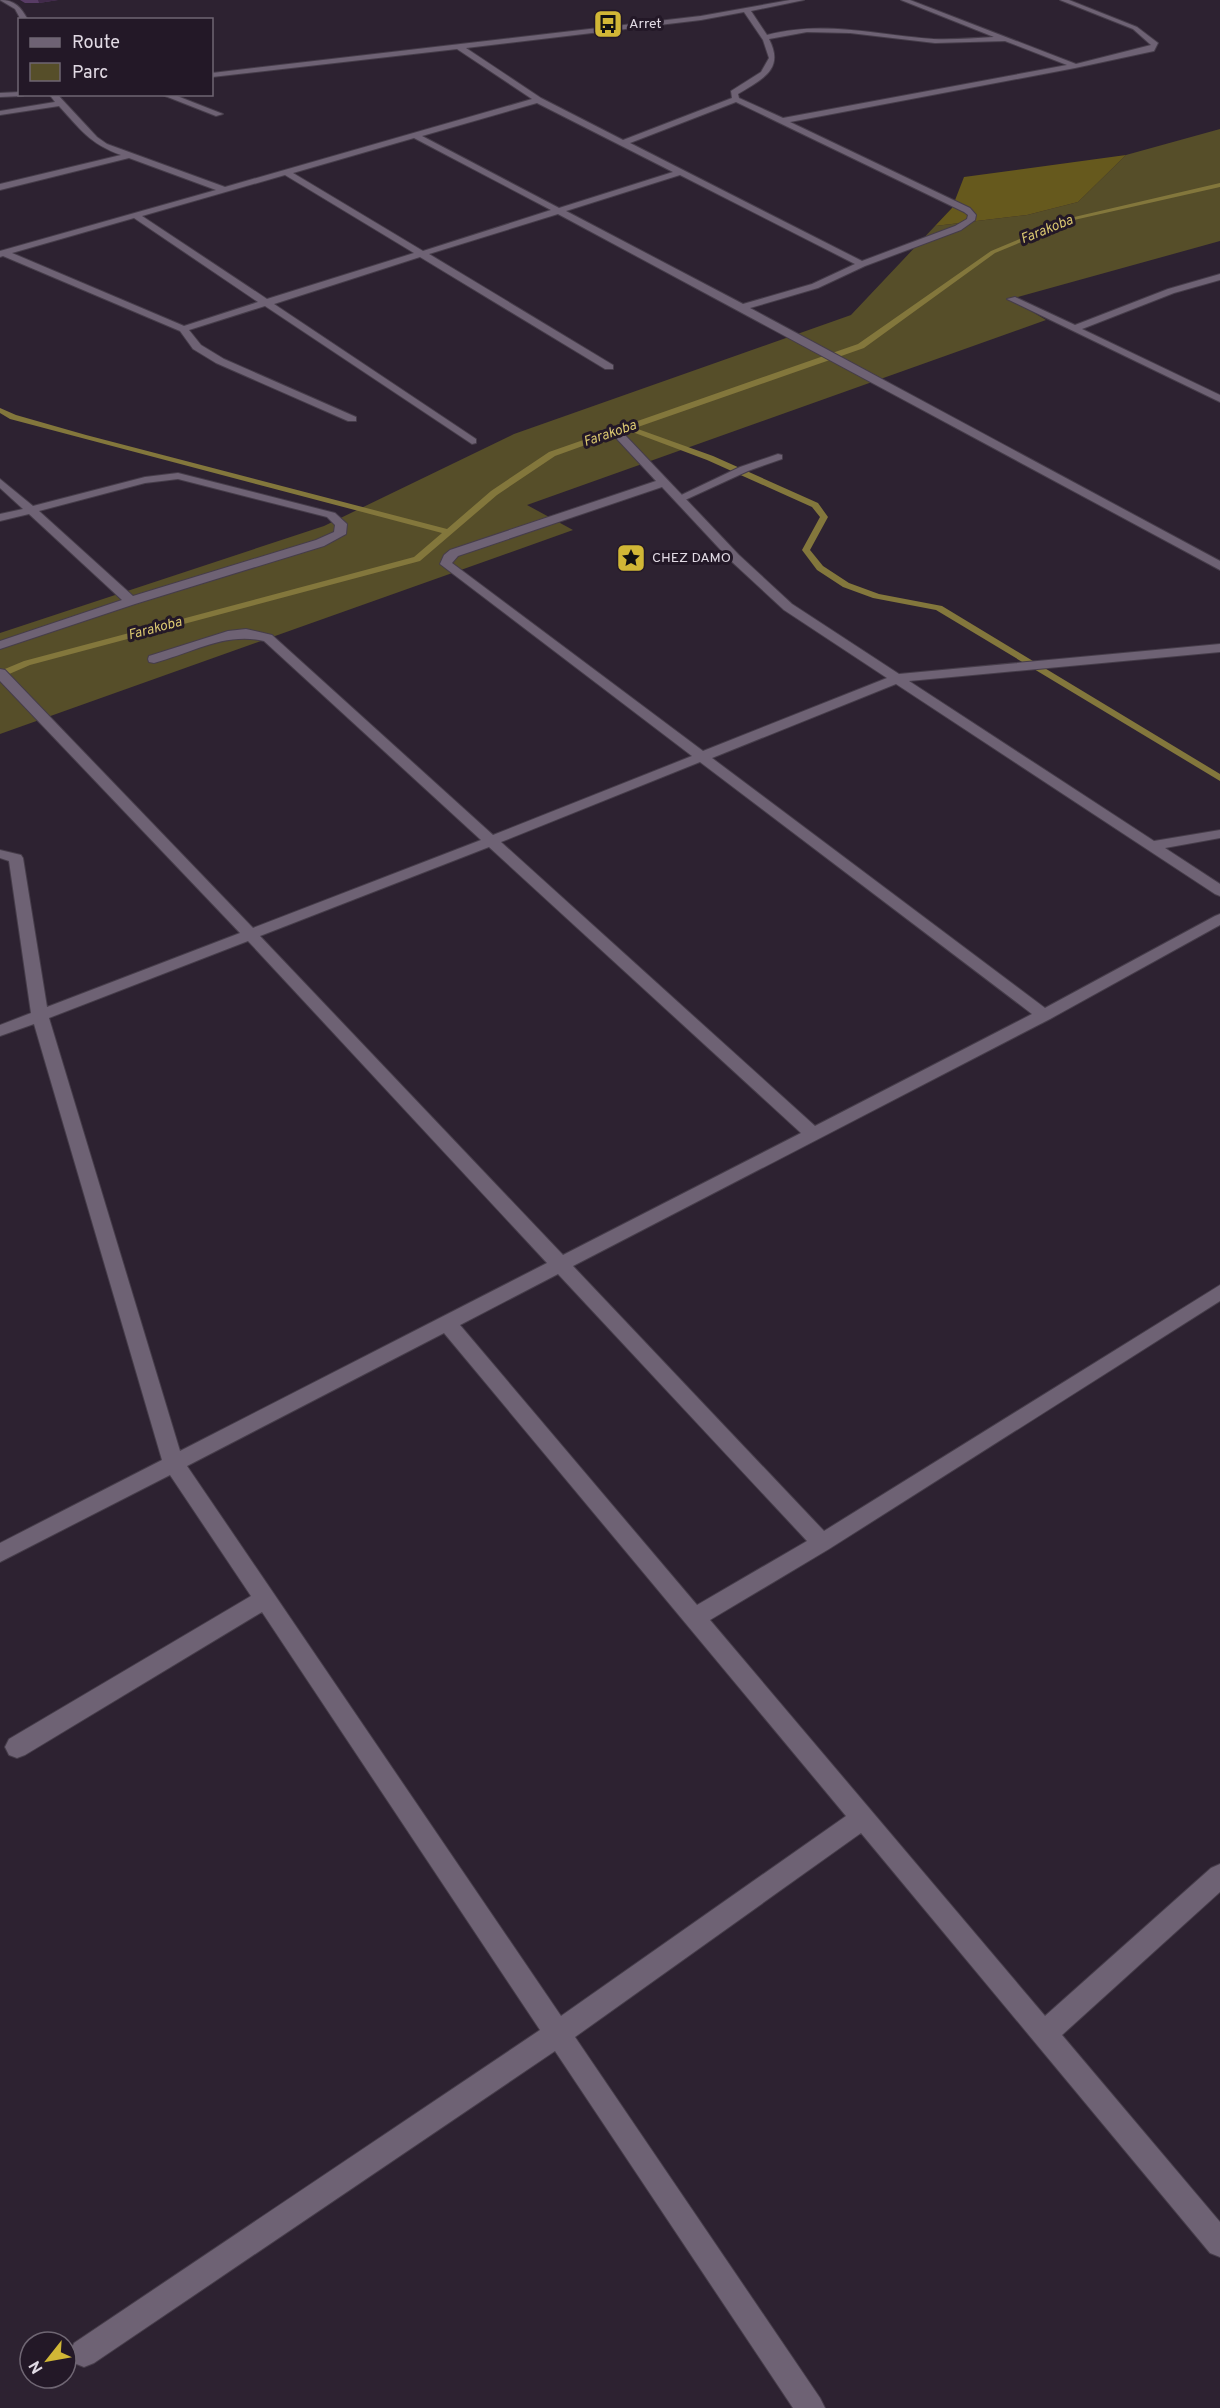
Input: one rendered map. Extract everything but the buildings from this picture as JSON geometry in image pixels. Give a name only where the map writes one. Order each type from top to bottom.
[{"type":"street","points":[[3,0],[18,8],[24,18]]},
{"type":"street","points":[[758,0],[771,6]]},
{"type":"street","points":[[213,75],[747,11],[801,0]]},
{"type":"street","points":[[904,0],[1075,66]]},
{"type":"street","points":[[782,121],[1075,66],[1151,49],[1155,45],[1135,28],[1063,0]]},
{"type":"street","points":[[742,307],[799,291],[862,264],[958,228],[971,220],[972,215],[967,210],[736,99],[734,93],[759,79],[772,66],[774,57],[765,38],[747,11]]},
{"type":"street","points":[[765,38],[782,32],[828,29],[938,41],[1005,39]]},
{"type":"street","points":[[460,47],[538,100],[862,264]]},
{"type":"street","points":[[0,95],[18,94]]},
{"type":"street","points":[[53,96],[94,139],[104,146],[225,190]]},
{"type":"street","points":[[169,96],[219,114]]},
{"type":"street","points":[[623,143],[736,99]]},
{"type":"street","points":[[2,253],[538,100]]},
{"type":"street","points":[[0,113],[60,103]]},
{"type":"street","points":[[414,135],[742,307],[1220,566]]},
{"type":"street","points":[[0,186],[130,155]]},
{"type":"street","points":[[286,172],[609,367]]},
{"type":"street","points":[[183,329],[681,172]]},
{"type":"street","points":[[135,215],[472,441]]},
{"type":"street","points":[[2,253],[183,329],[197,347],[220,361],[352,419]]},
{"type":"street","points":[[1074,329],[1171,291],[1220,277]]},
{"type":"street","points":[[1012,299],[1220,399]]},
{"type":"street","points":[[1200,390],[1220,383]]},
{"type":"street","points":[[621,437],[681,498],[735,558],[788,607],[1220,891]]},
{"type":"street","points":[[681,498],[744,469],[778,457]]},
{"type":"street","points":[[0,518],[145,480],[178,476],[331,515],[341,524],[340,534],[320,543],[131,600],[0,645]]},
{"type":"street","points":[[0,482],[131,600]]},
{"type":"street","points":[[665,482],[454,553],[448,558],[446,564],[1044,1015]]},
{"type":"street","points":[[154,659],[228,635],[246,633],[268,638],[813,1134]]},
{"type":"street","points":[[0,1031],[491,841],[899,678],[1220,648]]},
{"type":"street","points":[[0,673],[250,934],[822,1544]]},
{"type":"street","points":[[1151,846],[1220,834]]},
{"type":"street","points":[[0,854],[16,858],[40,1016],[174,1464],[810,2408]]},
{"type":"street","points":[[0,1553],[1044,1015],[1220,919]]},
{"type":"street","points":[[695,1618],[822,1544],[1220,1292]]},
{"type":"street","points":[[447,1323],[1220,2243]]},
{"type":"street","points":[[17,1747],[265,1599]]},
{"type":"street","points":[[84,2353],[557,2034],[863,1818]]},
{"type":"street","points":[[1044,2034],[1220,1876]]},
{"type":"green space","points":[[1220,129],[1220,241],[1011,299],[1046,320],[527,505],[573,530],[0,734],[0,633],[324,526],[514,434],[851,315],[935,226],[1027,215],[1078,202],[1126,155]]},
{"type":"shaded area","points":[[1126,155],[1078,202],[1027,215],[935,226],[952,208],[964,177]]},
{"type":"waterway","name":"Farakoba","points":[[627,428],[861,346],[993,252],[1072,219],[1220,185]]},
{"type":"waterway","points":[[0,410],[13,417],[83,437],[449,532]]},
{"type":"waterway","name":"Farakoba","points":[[449,532],[494,493],[552,454],[627,428]]},
{"type":"waterway","points":[[627,428],[710,458],[815,505],[824,517],[806,550],[820,568],[832,577],[876,596],[939,608],[1220,778]]},
{"type":"waterway","name":"Farakoba","points":[[0,675],[27,663],[417,559],[449,532]]},
{"type":"place","name":"Arret","points":[[608,24]]},
{"type":"place","name":"CHEZ DAMO","points":[[631,558]]}]
